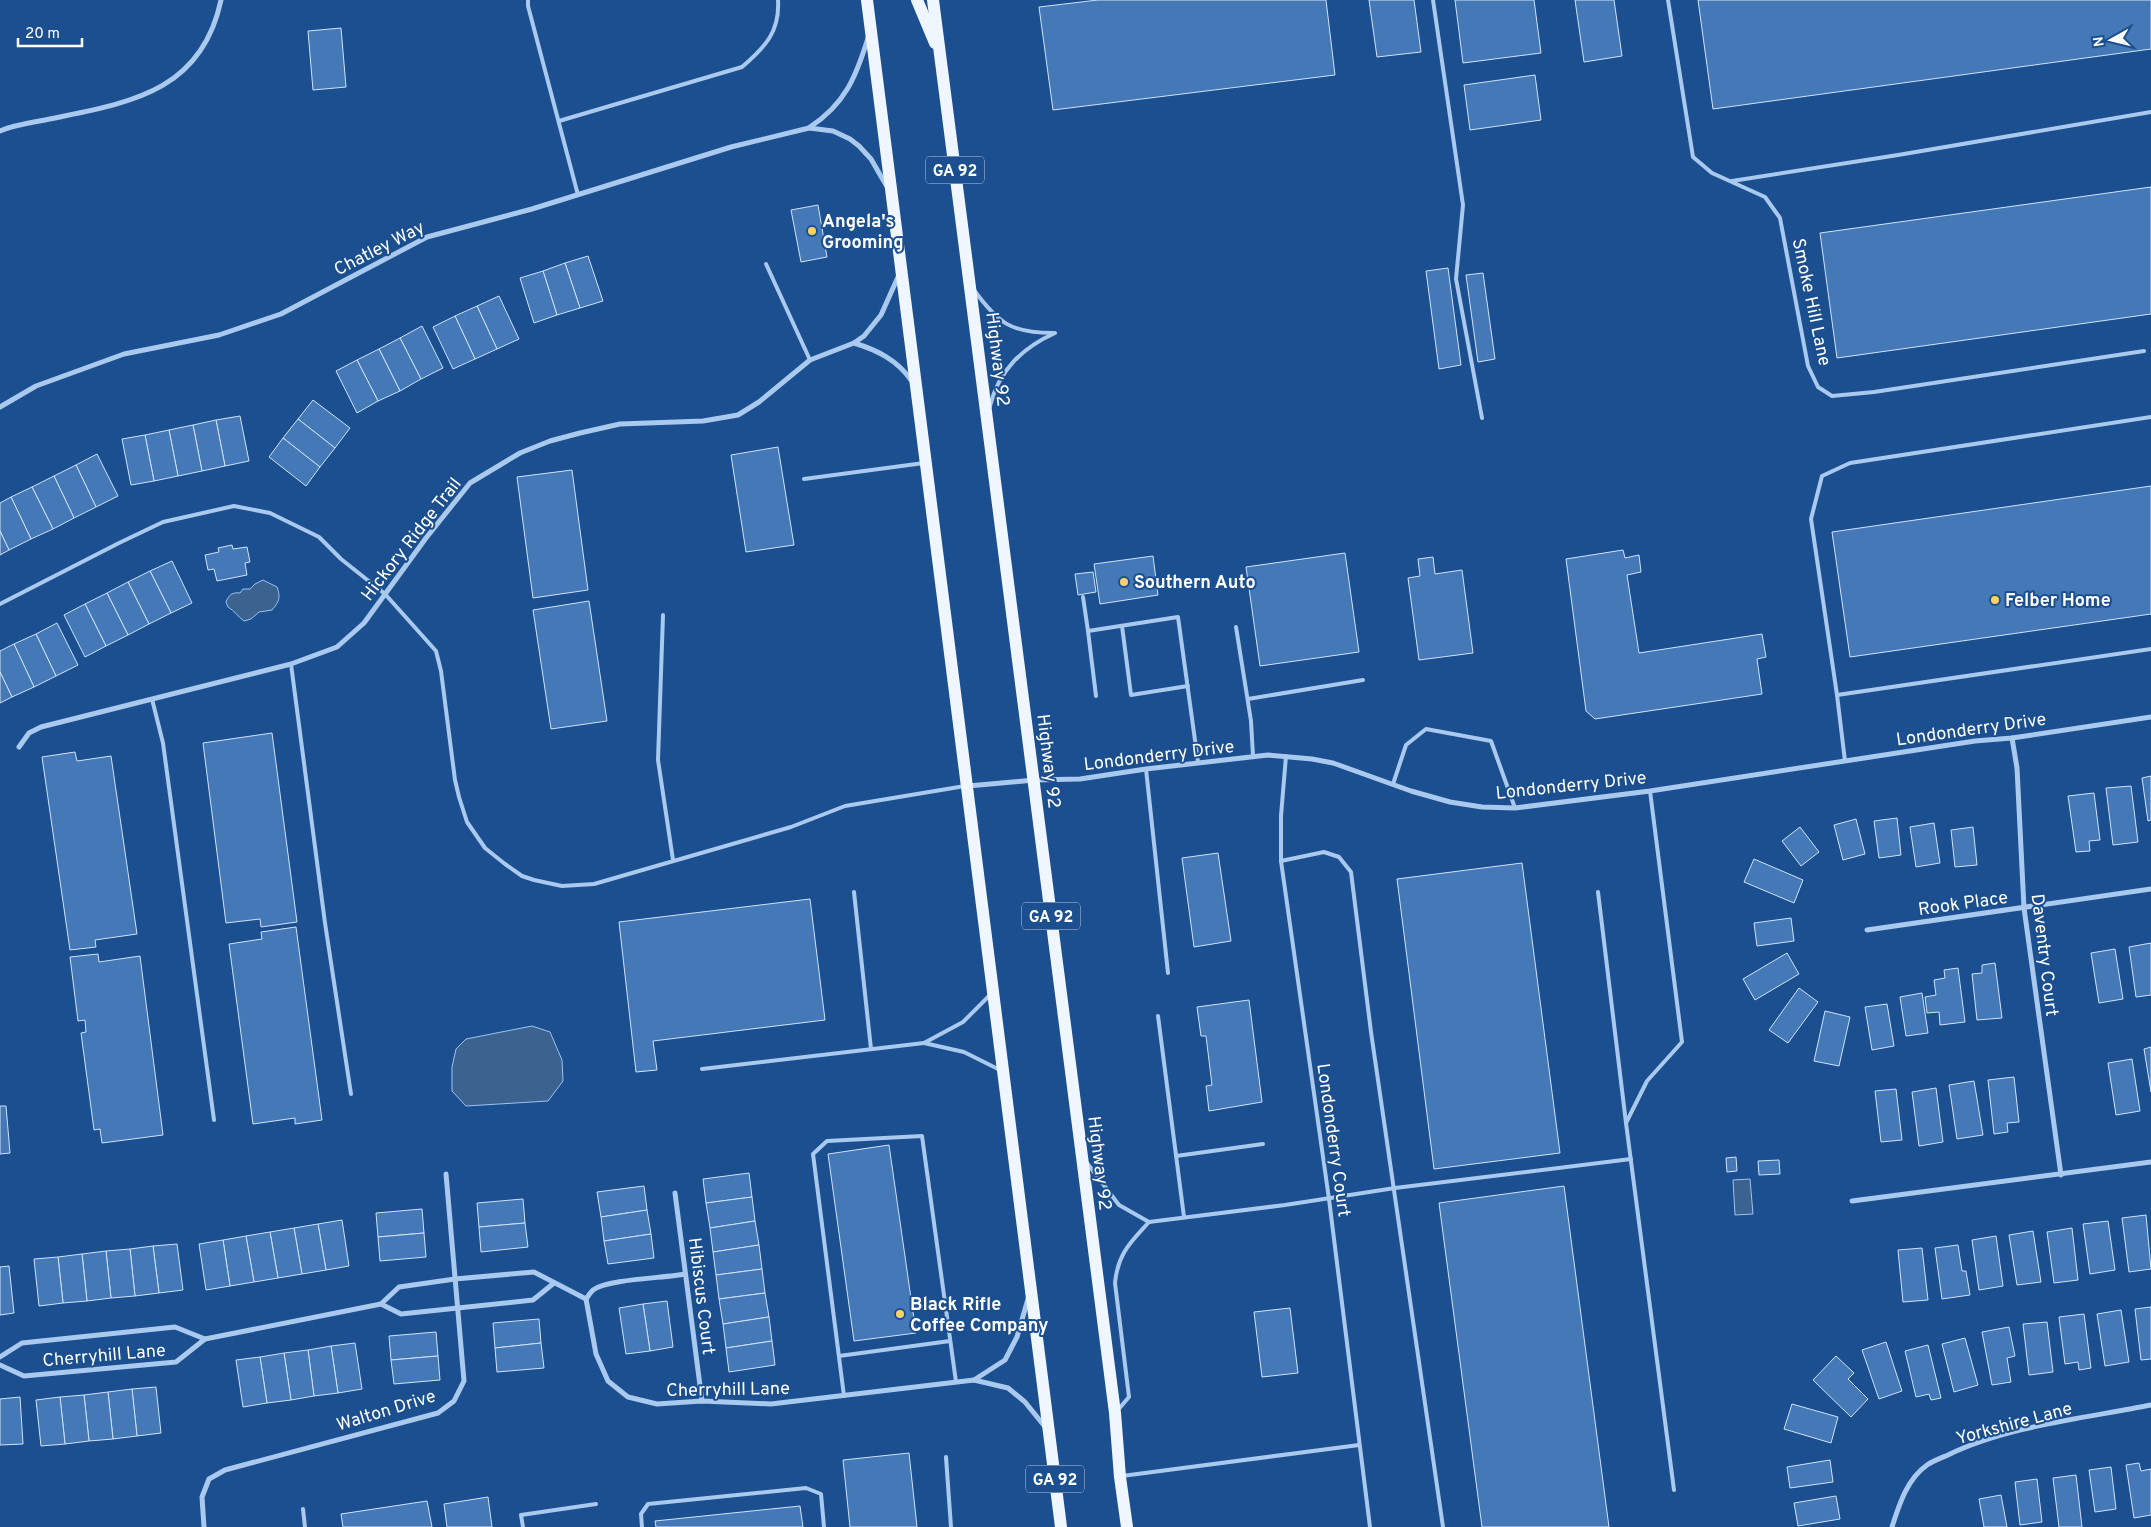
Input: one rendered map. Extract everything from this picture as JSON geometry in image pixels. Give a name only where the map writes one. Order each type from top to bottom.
[{"type":"main road","name":"GA 92","points":[[867,0],[1032,1284],[1048,1431],[1061,1527]]},
{"type":"main road","points":[[917,0],[940,54]]},
{"type":"main road","name":"Highway 92","points":[[933,0],[1116,1413],[1120,1477],[1127,1527]]},
{"type":"street","points":[[0,131],[115,105],[149,94],[178,74],[198,55],[212,32],[221,0]]},
{"type":"street","name":"Chatley Way","points":[[0,407],[36,386],[124,354],[218,335],[281,314],[427,237],[532,209],[732,147],[809,128],[829,114],[846,93],[861,62],[871,28]]},
{"type":"street","name":"Chatley Way","points":[[809,128],[832,131],[855,142],[871,159],[892,197]]},
{"type":"street","name":"Hickory Ridge Trail","points":[[19,747],[29,733],[41,727],[291,664],[337,647],[364,623],[426,538],[470,483],[520,453],[550,441],[620,424],[703,421],[738,415],[759,402],[810,360],[854,343],[874,326],[881,315],[901,268]]},
{"type":"street","points":[[854,343],[884,355],[897,364],[917,388]]},
{"type":"street","name":"Londonderry Drive","points":[[967,786],[1034,780],[1080,779],[1198,762],[1254,756],[1286,756],[1333,763],[1412,791],[1450,802],[1482,808],[1515,808],[1650,791],[1845,760],[2151,718]]},
{"type":"street","name":"Daventry Court","points":[[2012,738],[2017,768],[2024,908],[2061,1174]]},
{"type":"street","name":"Rook Place","points":[[1867,930],[2151,889]]},
{"type":"street","points":[[1852,1201],[2151,1162]]},
{"type":"street","name":"Walton Drive","points":[[204,1527],[202,1497],[209,1479],[225,1470],[438,1413],[454,1401],[464,1381],[446,1174]]},
{"type":"street","name":"Hibiscus Court","points":[[675,1193],[702,1401]]},
{"type":"street","points":[[554,1283],[533,1300],[401,1314],[381,1304],[399,1287],[455,1279],[534,1272],[586,1299],[594,1289],[604,1286],[644,1278],[685,1274]]},
{"type":"street","points":[[974,1380],[1005,1360],[1017,1337],[1032,1284]]},
{"type":"street","name":"Cherryhill Lane","points":[[586,1299],[596,1354],[608,1381],[628,1397],[657,1404],[702,1401],[771,1404],[974,1380]]},
{"type":"street","name":"Cherryhill Lane","points":[[0,1365],[24,1376],[176,1362],[205,1339],[381,1304]]},
{"type":"street","name":"Cherryhill Lane","points":[[0,1357],[22,1343],[175,1327],[205,1339]]},
{"type":"street","points":[[974,1380],[1008,1388],[1025,1402],[1048,1431]]},
{"type":"street","name":"Yorkshire Lane","points":[[1892,1527],[1902,1496],[1913,1479],[1927,1465],[1968,1445],[2024,1430],[2151,1405]]},
{"type":"lane","points":[[528,0],[578,195]]},
{"type":"lane","points":[[559,121],[742,67],[757,54],[772,35],[778,19],[778,0]]},
{"type":"lane","points":[[1433,0],[1463,205],[1456,279],[1482,418]]},
{"type":"lane","name":"Smoke Hill Lane","points":[[1668,0],[1693,157],[1712,173],[1765,197],[1780,218],[1808,366],[1818,387],[1832,396],[1874,392],[2144,351]]},
{"type":"lane","points":[[1732,181],[2151,112]]},
{"type":"lane","points":[[766,264],[810,360]]},
{"type":"lane","points":[[970,285],[987,308],[1008,326],[1037,333],[1055,333],[1038,340],[1025,350],[1003,373],[996,386],[987,418]]},
{"type":"lane","points":[[1845,760],[1838,695],[1811,519],[1822,476],[1850,463],[2151,417]]},
{"type":"lane","points":[[804,479],[926,463]]},
{"type":"lane","points":[[0,604],[119,542],[163,522],[234,506],[270,513],[318,537],[341,559],[386,594],[436,651],[459,797],[467,822],[485,848],[505,864],[522,876],[550,885],[594,884],[791,827],[844,806],[967,786]]},
{"type":"lane","points":[[1083,597],[1096,696]]},
{"type":"lane","points":[[663,615],[658,760],[673,860]]},
{"type":"lane","points":[[1088,631],[1178,617],[1198,762]]},
{"type":"lane","points":[[1122,626],[1131,695],[1188,686]]},
{"type":"lane","points":[[1236,627],[1248,699],[1254,756]]},
{"type":"lane","points":[[1838,695],[2151,650]]},
{"type":"lane","points":[[291,664],[325,923],[351,1094]]},
{"type":"lane","points":[[1248,699],[1363,680]]},
{"type":"lane","points":[[152,699],[163,743],[214,1120]]},
{"type":"lane","points":[[1393,784],[1406,745],[1426,729],[1491,741],[1515,808]]},
{"type":"lane","name":"Londonderry Court","points":[[1286,756],[1281,816],[1281,861],[1328,1199],[1370,1527]]},
{"type":"lane","points":[[1146,769],[1168,974]]},
{"type":"lane","points":[[1626,1123],[1647,1081],[1682,1042],[1650,791]]},
{"type":"lane","points":[[1281,861],[1324,852],[1339,857],[1351,872],[1371,1032],[1443,1527]]},
{"type":"lane","points":[[854,892],[871,1049]]},
{"type":"lane","points":[[1598,892],[1674,1490]]},
{"type":"lane","points":[[924,1043],[963,1022],[994,991]]},
{"type":"lane","points":[[1158,1016],[1184,1217]]},
{"type":"lane","points":[[702,1069],[924,1043],[964,1052],[1004,1072]]},
{"type":"lane","points":[[844,1396],[813,1154],[827,1141],[922,1136],[956,1382]]},
{"type":"lane","points":[[1176,1156],[1263,1144]]},
{"type":"lane","points":[[1082,1155],[1119,1205],[1149,1222],[1328,1199],[1395,1188],[1631,1159]]},
{"type":"lane","points":[[1116,1413],[1129,1398],[1115,1283],[1116,1271],[1122,1254],[1149,1222]]},
{"type":"lane","points":[[839,1356],[950,1341]]},
{"type":"lane","points":[[1120,1477],[1359,1445]]},
{"type":"lane","points":[[946,1457],[951,1527]]},
{"type":"lane","points":[[642,1527],[641,1514],[648,1504],[806,1488],[821,1494],[824,1527]]},
{"type":"lane","points":[[523,1527],[521,1515],[596,1504]]},
{"type":"lane","points":[[303,1509],[305,1527]]},
{"type":"water","points":[[263,580],[277,587],[279,594],[278,602],[272,610],[259,612],[251,619],[244,621],[228,607],[226,602],[231,594],[240,593],[243,589],[250,589]]},
{"type":"water","points":[[532,1026],[550,1032],[562,1060],[563,1081],[548,1101],[466,1106],[452,1091],[452,1067],[456,1049],[466,1039]]},
{"type":"water","points":[[1750,1179],[1753,1214],[1735,1215],[1733,1180]]},
{"type":"building","points":[[1098,0],[1326,0],[1335,75],[1053,110],[1039,7]]},
{"type":"building","points":[[1369,0],[1414,0],[1421,52],[1377,57]]},
{"type":"building","points":[[1455,0],[1534,0],[1541,53],[1463,63]]},
{"type":"building","points":[[1575,0],[1614,0],[1622,56],[1584,62]]},
{"type":"building","points":[[1698,0],[2151,0],[2151,49],[1713,109]]},
{"type":"building","points":[[341,28],[346,87],[313,90],[308,31]]},
{"type":"building","points":[[1535,75],[1541,120],[1470,130],[1464,85]]},
{"type":"building","points":[[2151,187],[2151,314],[1837,358],[1820,233]]},
{"type":"building","points":[[818,205],[827,257],[801,262],[791,210]]},
{"type":"building","points":[[588,256],[603,301],[580,308],[565,263]]},
{"type":"building","points":[[565,263],[580,308],[557,315],[543,271]]},
{"type":"building","points":[[1448,268],[1461,365],[1439,369],[1426,271]]},
{"type":"building","points":[[543,271],[557,315],[534,323],[520,278]]},
{"type":"building","points":[[1483,273],[1495,359],[1478,362],[1466,275]]},
{"type":"building","points":[[499,296],[519,339],[497,349],[477,306]]},
{"type":"building","points":[[477,306],[497,349],[475,359],[455,316]]},
{"type":"building","points":[[455,316],[475,359],[453,369],[433,327]]},
{"type":"building","points":[[422,326],[443,368],[421,379],[400,338]]},
{"type":"building","points":[[400,338],[421,379],[400,391],[379,349]]},
{"type":"building","points":[[379,349],[400,391],[378,401],[357,360]]},
{"type":"building","points":[[357,360],[378,401],[357,413],[336,371]]},
{"type":"building","points":[[313,400],[350,428],[335,448],[298,419]]},
{"type":"building","points":[[240,416],[249,461],[225,466],[216,420]]},
{"type":"building","points":[[298,419],[335,448],[320,467],[283,438]]},
{"type":"building","points":[[216,420],[225,466],[202,471],[193,425]]},
{"type":"building","points":[[193,425],[202,471],[178,476],[169,430]]},
{"type":"building","points":[[169,430],[178,476],[154,481],[145,435]]},
{"type":"building","points":[[145,435],[154,481],[131,485],[122,439]]},
{"type":"building","points":[[283,438],[320,467],[306,486],[269,457]]},
{"type":"building","points":[[778,447],[794,545],[746,552],[731,455]]},
{"type":"building","points":[[97,454],[118,496],[96,507],[76,465]]},
{"type":"building","points":[[76,465],[96,507],[74,518],[54,476]]},
{"type":"building","points":[[572,470],[588,590],[533,598],[517,477]]},
{"type":"building","points":[[54,476],[74,518],[53,529],[32,487]]},
{"type":"building","points":[[2151,486],[2151,614],[1850,657],[1832,532]]},
{"type":"building","points":[[32,487],[53,529],[31,539],[11,497]]},
{"type":"building","points":[[11,497],[31,539],[9,550],[0,531],[0,503]]},
{"type":"building","points":[[0,531],[9,550],[0,555]]},
{"type":"building","points":[[232,545],[233,549],[247,547],[250,562],[245,563],[247,575],[217,581],[214,569],[208,570],[205,555],[219,552],[218,548]]},
{"type":"building","points":[[1623,550],[1625,558],[1639,555],[1641,572],[1627,575],[1639,653],[1762,634],[1766,657],[1757,659],[1762,694],[1595,719],[1586,711],[1566,559]]},
{"type":"building","points":[[1345,553],[1359,652],[1260,666],[1246,567]]},
{"type":"building","points":[[1153,556],[1158,595],[1100,604],[1094,564]]},
{"type":"building","points":[[1433,557],[1435,574],[1462,570],[1473,653],[1419,660],[1408,578],[1420,576],[1418,559]]},
{"type":"building","points":[[172,561],[192,603],[171,613],[150,571]]},
{"type":"building","points":[[150,571],[171,613],[149,624],[128,582]]},
{"type":"building","points":[[1093,572],[1096,592],[1078,595],[1075,574]]},
{"type":"building","points":[[128,582],[149,624],[128,635],[107,593]]},
{"type":"building","points":[[107,593],[128,635],[106,646],[85,604]]},
{"type":"building","points":[[589,601],[607,721],[551,729],[533,610]]},
{"type":"building","points":[[85,604],[106,646],[85,657],[64,615]]},
{"type":"building","points":[[57,623],[78,665],[56,676],[36,634]]},
{"type":"building","points":[[36,634],[56,676],[34,687],[14,644]]},
{"type":"building","points":[[14,644],[34,687],[12,697],[0,672],[0,651]]},
{"type":"building","points":[[0,672],[12,697],[0,703]]},
{"type":"building","points":[[272,733],[297,922],[261,927],[260,919],[226,923],[203,743]]},
{"type":"building","points":[[75,752],[77,761],[111,756],[137,934],[95,940],[96,947],[70,950],[42,757]]},
{"type":"building","points":[[2151,776],[2151,820],[2148,821],[2142,778]]},
{"type":"building","points":[[2131,786],[2138,842],[2113,845],[2106,788]]},
{"type":"building","points":[[2094,793],[2100,840],[2089,841],[2090,851],[2076,852],[2068,796]]},
{"type":"building","points":[[1897,818],[1901,855],[1879,858],[1874,821]]},
{"type":"building","points":[[1856,819],[1865,854],[1843,860],[1834,825]]},
{"type":"building","points":[[1934,823],[1940,863],[1916,867],[1910,827]]},
{"type":"building","points":[[1800,827],[1819,852],[1801,866],[1782,841]]},
{"type":"building","points":[[1973,827],[1977,865],[1955,867],[1951,830]]},
{"type":"building","points":[[1218,853],[1231,941],[1194,947],[1182,858]]},
{"type":"building","points":[[1754,859],[1803,880],[1794,903],[1744,882]]},
{"type":"building","points":[[1522,863],[1560,1153],[1434,1169],[1397,879]]},
{"type":"building","points":[[810,899],[825,1020],[653,1041],[657,1070],[636,1072],[619,922]]},
{"type":"building","points":[[1791,918],[1794,941],[1757,946],[1754,923]]},
{"type":"building","points":[[296,927],[322,1120],[295,1124],[295,1118],[253,1124],[229,944],[262,939],[261,932]]},
{"type":"building","points":[[2151,943],[2151,995],[2136,997],[2129,947]]},
{"type":"building","points":[[2115,949],[2123,999],[2099,1003],[2091,953]]},
{"type":"building","points":[[1787,953],[1799,974],[1755,1000],[1743,979]]},
{"type":"building","points":[[98,954],[99,962],[140,956],[163,1135],[102,1143],[100,1129],[94,1130],[81,1033],[86,1032],[85,1020],[78,1021],[70,957]]},
{"type":"building","points":[[1995,963],[2002,1018],[1977,1020],[1972,974],[1982,973],[1982,965]]},
{"type":"building","points":[[1958,968],[1965,1022],[1940,1025],[1939,1012],[1927,1013],[1925,997],[1936,995],[1934,980],[1945,978],[1944,970]]},
{"type":"building","points":[[1799,988],[1818,1002],[1788,1043],[1769,1030]]},
{"type":"building","points":[[1922,993],[1928,1033],[1906,1036],[1900,997]]},
{"type":"building","points":[[1249,1000],[1262,1102],[1209,1111],[1206,1086],[1212,1085],[1206,1036],[1201,1036],[1197,1007]]},
{"type":"building","points":[[1887,1004],[1894,1046],[1872,1050],[1865,1007]]},
{"type":"building","points":[[1825,1011],[1850,1017],[1839,1066],[1814,1061]]},
{"type":"building","points":[[2151,1047],[2151,1092],[2144,1049]]},
{"type":"building","points":[[2132,1059],[2140,1111],[2116,1115],[2108,1063]]},
{"type":"building","points":[[2014,1077],[2019,1122],[2007,1123],[2008,1132],[1994,1134],[1988,1080]]},
{"type":"building","points":[[1974,1081],[1983,1135],[1957,1139],[1949,1085]]},
{"type":"building","points":[[1936,1088],[1943,1142],[1919,1146],[1912,1092]]},
{"type":"building","points":[[1896,1089],[1902,1140],[1881,1142],[1875,1091]]},
{"type":"building","points":[[0,1106],[6,1106],[10,1153],[0,1154]]},
{"type":"building","points":[[889,1145],[916,1333],[854,1341],[828,1154]]},
{"type":"building","points":[[1736,1157],[1737,1171],[1727,1172],[1726,1158]]},
{"type":"building","points":[[1779,1160],[1780,1174],[1759,1175],[1758,1161]]},
{"type":"building","points":[[749,1173],[752,1197],[706,1203],[703,1179]]},
{"type":"building","points":[[644,1186],[647,1210],[601,1217],[597,1192]]},
{"type":"building","points":[[1564,1186],[1609,1527],[1482,1527],[1439,1203]]},
{"type":"building","points":[[752,1197],[755,1221],[710,1228],[706,1203]]},
{"type":"building","points":[[523,1199],[525,1223],[479,1227],[477,1203]]},
{"type":"building","points":[[422,1209],[424,1233],[378,1237],[376,1213]]},
{"type":"building","points":[[647,1210],[651,1234],[604,1241],[601,1217]]},
{"type":"building","points":[[2146,1215],[2151,1269],[2129,1272],[2122,1218]]},
{"type":"building","points":[[342,1220],[349,1266],[326,1270],[318,1224]]},
{"type":"building","points":[[755,1221],[759,1245],[713,1252],[710,1228]]},
{"type":"building","points":[[2108,1221],[2115,1270],[2090,1274],[2083,1224]]},
{"type":"building","points":[[525,1223],[528,1247],[481,1252],[479,1227]]},
{"type":"building","points":[[318,1224],[326,1270],[302,1274],[294,1228]]},
{"type":"building","points":[[294,1228],[302,1274],[278,1278],[270,1232]]},
{"type":"building","points":[[2072,1228],[2078,1280],[2054,1283],[2047,1232]]},
{"type":"building","points":[[2033,1231],[2041,1282],[2017,1285],[2009,1235]]},
{"type":"building","points":[[270,1232],[278,1278],[254,1282],[246,1236]]},
{"type":"building","points":[[424,1233],[426,1257],[380,1261],[378,1237]]},
{"type":"building","points":[[651,1234],[654,1258],[608,1264],[604,1241]]},
{"type":"building","points":[[246,1236],[254,1282],[230,1286],[223,1240]]},
{"type":"building","points":[[1996,1236],[2003,1286],[1979,1290],[1972,1240]]},
{"type":"building","points":[[223,1240],[230,1286],[206,1290],[199,1244]]},
{"type":"building","points":[[177,1244],[183,1290],[159,1293],[153,1246]]},
{"type":"building","points":[[759,1245],[762,1269],[716,1275],[713,1252]]},
{"type":"building","points":[[1958,1245],[1962,1271],[1966,1271],[1970,1295],[1942,1299],[1935,1248]]},
{"type":"building","points":[[153,1246],[159,1293],[135,1296],[130,1249]]},
{"type":"building","points":[[1922,1248],[1928,1300],[1903,1302],[1898,1250]]},
{"type":"building","points":[[130,1249],[135,1296],[111,1298],[106,1251]]},
{"type":"building","points":[[106,1251],[111,1298],[87,1301],[82,1254]]},
{"type":"building","points":[[82,1254],[87,1301],[63,1303],[58,1257]]},
{"type":"building","points":[[58,1257],[63,1303],[39,1306],[34,1259]]},
{"type":"building","points":[[9,1266],[14,1313],[0,1315],[0,1267]]},
{"type":"building","points":[[762,1269],[765,1293],[719,1299],[716,1275]]},
{"type":"building","points":[[765,1293],[769,1317],[723,1324],[719,1299]]},
{"type":"building","points":[[667,1301],[673,1347],[650,1351],[643,1304]]},
{"type":"building","points":[[643,1304],[650,1351],[626,1354],[619,1308]]},
{"type":"building","points":[[2151,1307],[2151,1359],[2141,1360],[2135,1309]]},
{"type":"building","points":[[1290,1308],[1298,1373],[1262,1377],[1254,1312]]},
{"type":"building","points":[[2121,1310],[2129,1362],[2105,1366],[2097,1314]]},
{"type":"building","points":[[2084,1314],[2091,1368],[2079,1370],[2078,1362],[2065,1364],[2059,1317]]},
{"type":"building","points":[[769,1317],[772,1341],[726,1348],[723,1324]]},
{"type":"building","points":[[539,1319],[541,1343],[495,1348],[493,1323]]},
{"type":"building","points":[[2047,1322],[2053,1372],[2029,1375],[2023,1324]]},
{"type":"building","points":[[2009,1327],[2015,1356],[2007,1358],[2011,1382],[1992,1385],[1982,1332]]},
{"type":"building","points":[[436,1332],[438,1356],[391,1360],[389,1336]]},
{"type":"building","points":[[1965,1338],[1978,1385],[1954,1392],[1942,1344]]},
{"type":"building","points":[[772,1341],[775,1365],[729,1372],[726,1348]]},
{"type":"building","points":[[1886,1342],[1902,1391],[1879,1399],[1862,1350]]},
{"type":"building","points":[[355,1343],[362,1389],[338,1393],[331,1346]]},
{"type":"building","points":[[541,1343],[544,1368],[497,1372],[495,1348]]},
{"type":"building","points":[[1928,1345],[1941,1398],[1931,1400],[1929,1394],[1916,1397],[1905,1351]]},
{"type":"building","points":[[331,1346],[338,1393],[314,1396],[308,1350]]},
{"type":"building","points":[[308,1350],[314,1396],[291,1400],[284,1353]]},
{"type":"building","points":[[284,1353],[291,1400],[267,1403],[260,1357]]},
{"type":"building","points":[[438,1356],[440,1380],[394,1384],[391,1360]]},
{"type":"building","points":[[1836,1356],[1854,1373],[1848,1379],[1868,1399],[1851,1417],[1813,1380]]},
{"type":"building","points":[[260,1357],[267,1403],[243,1407],[236,1360]]},
{"type":"building","points":[[156,1387],[161,1433],[137,1436],[132,1389]]},
{"type":"building","points":[[132,1389],[137,1436],[113,1439],[108,1392]]},
{"type":"building","points":[[108,1392],[113,1439],[89,1441],[84,1395]]},
{"type":"building","points":[[84,1395],[89,1441],[65,1444],[60,1397]]},
{"type":"building","points":[[20,1397],[23,1444],[0,1445],[0,1399]]},
{"type":"building","points":[[60,1397],[65,1444],[41,1446],[36,1400]]},
{"type":"building","points":[[1792,1404],[1838,1417],[1831,1443],[1784,1429]]},
{"type":"building","points":[[909,1453],[917,1527],[850,1527],[843,1460]]},
{"type":"building","points":[[1830,1460],[1833,1482],[1790,1488],[1787,1467]]},
{"type":"building","points":[[2139,1463],[2141,1471],[2151,1469],[2151,1515],[2134,1518],[2126,1465]]},
{"type":"building","points":[[2111,1467],[2116,1509],[2095,1512],[2089,1470]]},
{"type":"building","points":[[2076,1475],[2082,1527],[2059,1527],[2053,1478]]},
{"type":"building","points":[[2037,1479],[2042,1522],[2020,1525],[2015,1482]]},
{"type":"building","points":[[2001,1495],[2007,1527],[1984,1527],[1979,1499]]},
{"type":"building","points":[[1836,1496],[1840,1519],[1798,1526],[1794,1503]]},
{"type":"building","points":[[488,1497],[492,1527],[447,1527],[444,1504]]},
{"type":"building","points":[[427,1501],[432,1527],[343,1527],[341,1514]]},
{"type":"building","points":[[800,1506],[803,1527],[656,1527],[655,1521]]},
{"type":"place","name":"Angela's Grooming","points":[[812,231]]},
{"type":"place","name":"Southern Auto","points":[[1124,582]]},
{"type":"place","name":"Felber Home","points":[[1995,600]]},
{"type":"place","name":"Black Rifle Coffee Company","points":[[900,1314]]}]
